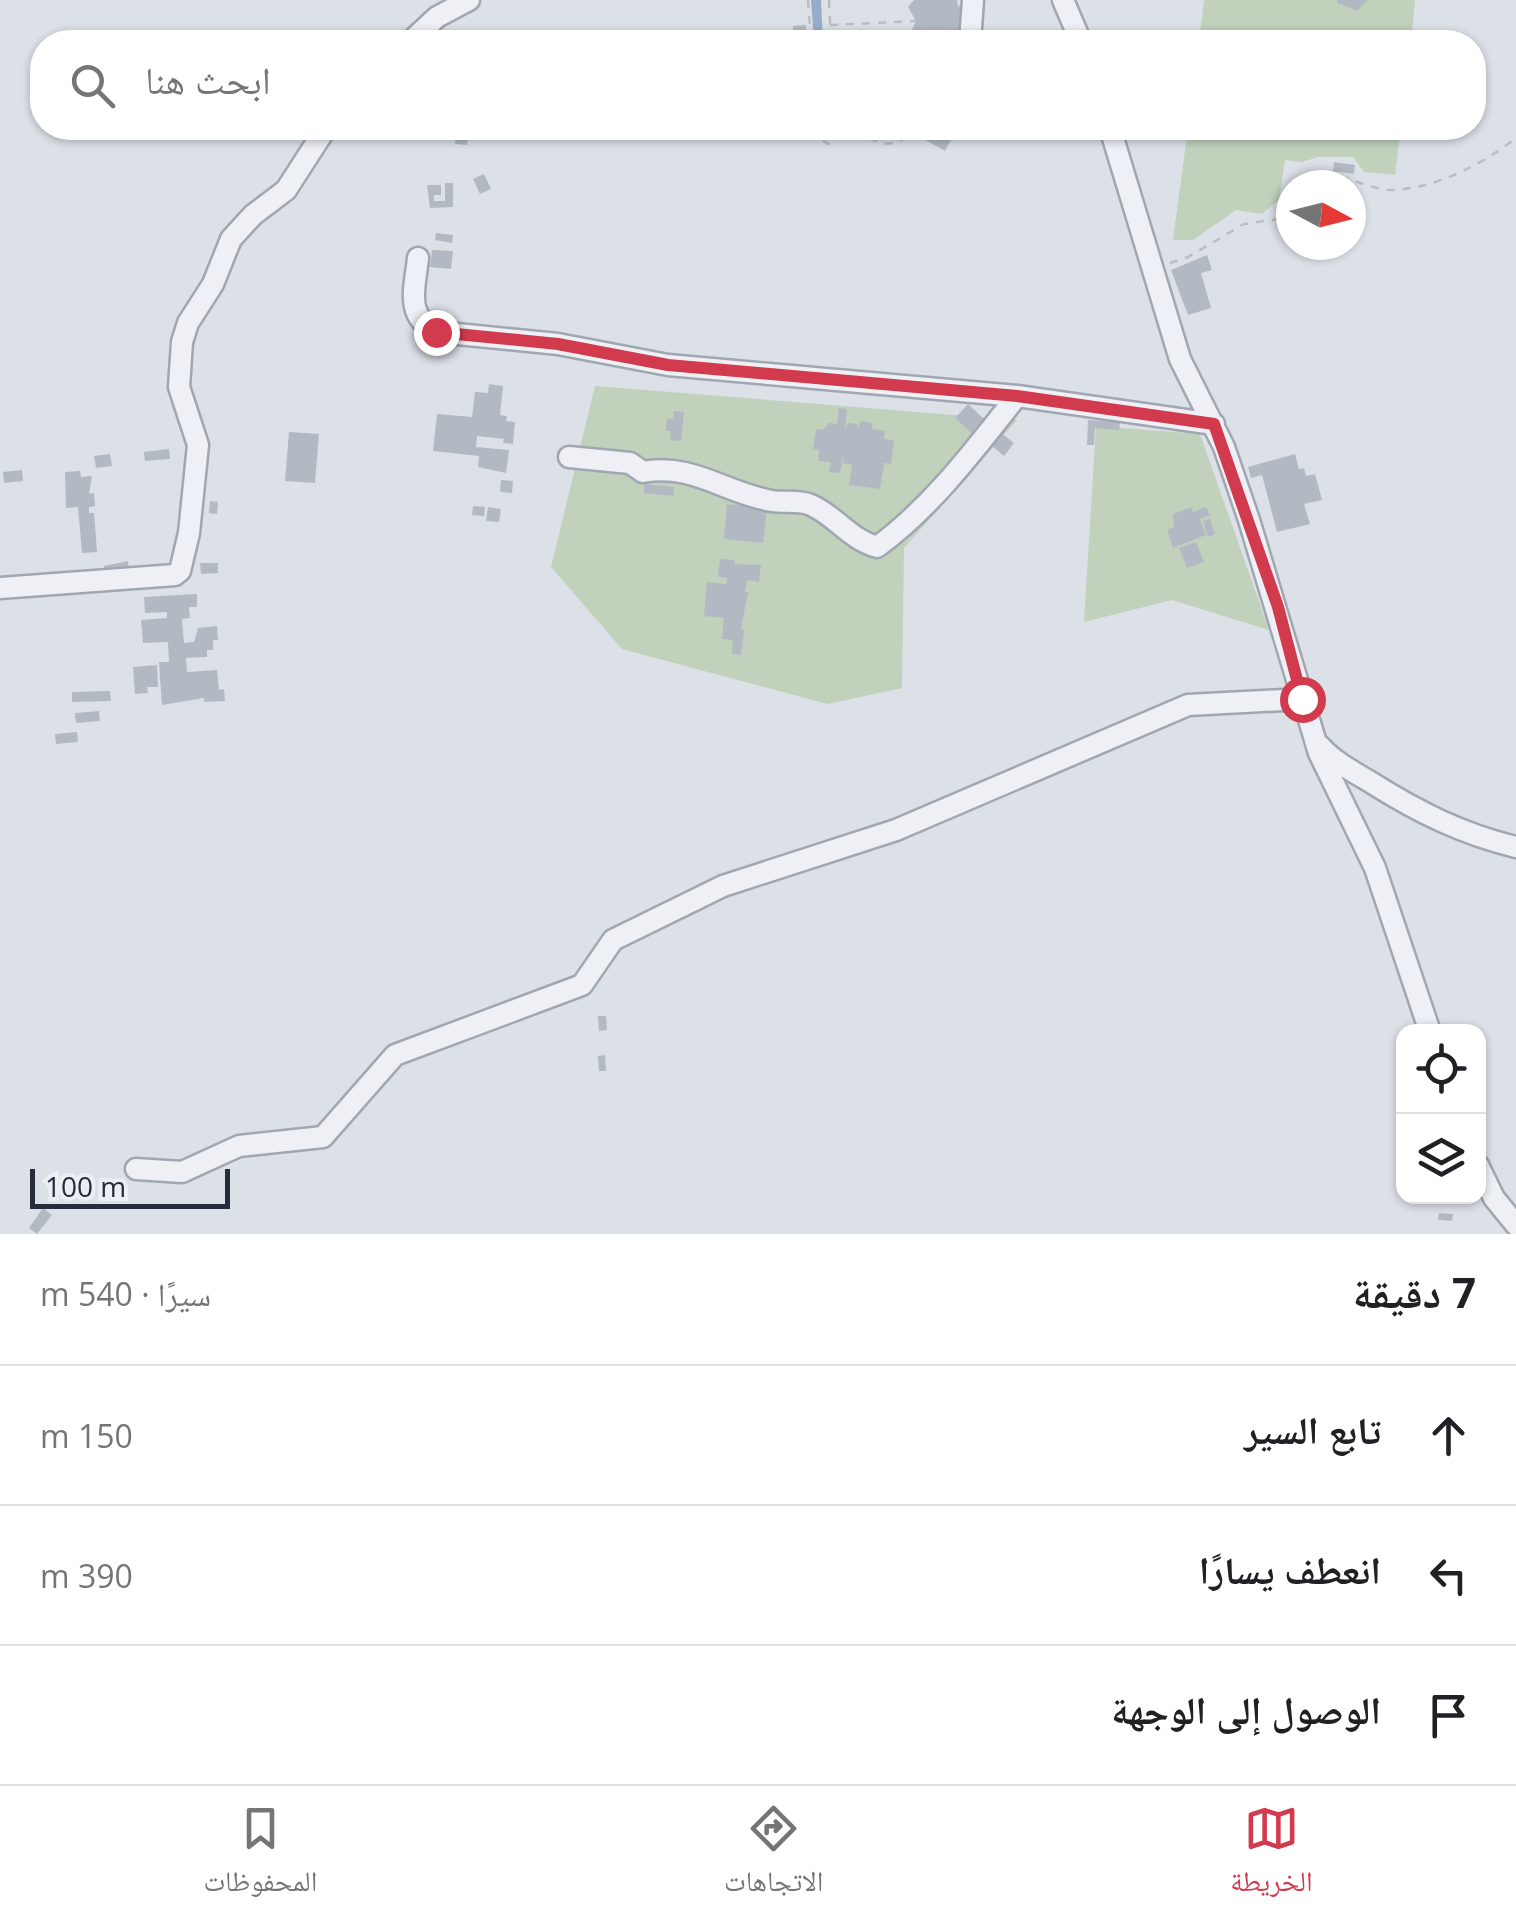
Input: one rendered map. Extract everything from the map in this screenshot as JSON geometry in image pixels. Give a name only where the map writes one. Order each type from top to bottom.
[{"type":"street","points":[[424,30],[469,0]]},
{"type":"street","points":[[971,30],[973,0]]},
{"type":"street","points":[[1063,0],[1076,30]]},
{"type":"street","points":[[0,588],[180,572],[189,533],[198,446],[179,387],[184,332],[213,284],[232,239],[252,216],[286,190],[318,140]]},
{"type":"street","points":[[1114,140],[1180,359],[1214,424],[1278,607],[1312,731],[1342,804],[1376,868],[1427,1024]]},
{"type":"street","points":[[418,258],[413,306],[423,325],[436,332],[558,344],[668,365],[1017,396],[1214,424]]},
{"type":"street","points":[[569,457],[630,463],[643,472],[661,468],[699,474],[726,488],[772,501],[810,504],[858,542],[877,547],[898,532],[972,453],[1017,396]]},
{"type":"street","points":[[136,1169],[182,1172],[238,1146],[323,1138],[395,1055],[582,985],[613,940],[723,886],[896,830],[1188,705],[1302,699]]},
{"type":"street","points":[[1312,731],[1334,760],[1416,811],[1450,828],[1516,847]]},
{"type":"street","points":[[1486,1182],[1516,1225]]},
{"type":"path","points":[[808,0],[810,30]]},
{"type":"path","points":[[829,0],[830,30]]},
{"type":"path","points":[[830,25],[916,21]]},
{"type":"path","points":[[1366,184],[1394,190],[1432,182],[1491,157],[1516,138]]},
{"type":"path","points":[[871,140],[894,144],[904,140]]},
{"type":"path","points":[[1152,269],[1188,257],[1244,224],[1276,218]]},
{"type":"green space","points":[[1204,0],[1415,0],[1412,30],[1200,30]]},
{"type":"green space","points":[[1186,140],[1399,140],[1395,175],[1366,172],[1353,157],[1285,160],[1284,170],[1276,170],[1276,202],[1262,214],[1236,210],[1193,240],[1173,240]]},
{"type":"green space","points":[[595,386],[1017,420],[904,548],[902,688],[828,704],[622,649],[551,567]]},
{"type":"green space","points":[[1096,426],[1200,434],[1269,630],[1172,600],[1084,622]]},
{"type":"water","points":[[811,0],[821,0],[822,30],[813,30]]},
{"type":"building","points":[[914,0],[957,0],[958,6],[963,5],[964,30],[912,30],[916,21],[908,7]]},
{"type":"building","points":[[1337,0],[1368,0],[1357,11]]},
{"type":"building","points":[[925,140],[951,140],[945,151]]},
{"type":"building","points":[[1334,162],[1355,165],[1354,170],[1333,170]]},
{"type":"building","points":[[484,174],[491,189],[480,194],[473,179]]},
{"type":"building","points":[[445,183],[453,183],[453,207],[430,208],[427,185],[441,185],[441,195],[434,195],[434,201],[445,201]]},
{"type":"building","points":[[436,233],[453,235],[452,243],[435,240]]},
{"type":"building","points":[[432,250],[453,251],[451,269],[430,267]]},
{"type":"building","points":[[1207,255],[1212,270],[1201,273],[1211,308],[1188,315],[1171,270]]},
{"type":"building","points":[[489,384],[503,386],[500,415],[515,422],[513,444],[477,436],[476,447],[509,450],[506,473],[478,467],[479,456],[433,451],[437,414],[472,417],[475,392],[488,393]]},
{"type":"building","points":[[968,404],[987,422],[975,436],[955,418]]},
{"type":"building","points":[[839,408],[847,409],[845,429],[848,423],[859,428],[860,421],[872,423],[872,429],[885,431],[884,439],[894,440],[891,464],[884,463],[880,489],[849,485],[852,465],[843,463],[844,452],[840,473],[829,472],[831,462],[818,461],[819,450],[813,449],[816,429],[837,424]]},
{"type":"building","points":[[674,411],[684,412],[681,441],[670,440],[671,431],[666,431],[667,418],[673,419]]},
{"type":"building","points":[[1088,420],[1120,422],[1119,430],[1095,428],[1094,445],[1087,445]]},
{"type":"building","points":[[995,428],[1014,443],[1004,456],[985,440]]},
{"type":"building","points":[[289,432],[319,434],[315,483],[285,481]]},
{"type":"building","points":[[169,449],[170,459],[145,461],[144,452]]},
{"type":"building","points":[[110,454],[112,466],[96,468],[94,456]]},
{"type":"building","points":[[1295,454],[1299,469],[1304,468],[1306,476],[1315,474],[1322,500],[1304,504],[1310,524],[1277,532],[1262,475],[1251,478],[1248,467]]},
{"type":"building","points":[[22,470],[23,481],[4,483],[3,472]]},
{"type":"building","points":[[80,471],[81,477],[92,476],[89,494],[94,493],[95,506],[89,507],[89,513],[94,513],[97,552],[82,553],[78,507],[66,508],[65,472]]},
{"type":"building","points":[[501,480],[513,481],[512,493],[500,492]]},
{"type":"building","points":[[644,484],[674,487],[673,496],[644,493]]},
{"type":"building","points":[[210,501],[218,502],[217,514],[209,513]]},
{"type":"building","points":[[727,504],[767,508],[763,543],[724,539]]},
{"type":"building","points":[[473,506],[485,507],[484,516],[472,515]]},
{"type":"building","points":[[488,507],[501,509],[499,522],[486,521]]},
{"type":"building","points":[[1192,507],[1193,512],[1206,507],[1210,515],[1200,519],[1206,535],[1173,548],[1167,530],[1174,527],[1173,514]]},
{"type":"building","points":[[1210,519],[1215,534],[1208,537],[1203,521]]},
{"type":"building","points":[[1196,542],[1204,562],[1187,568],[1179,548]]},
{"type":"building","points":[[720,559],[761,565],[759,582],[747,580],[741,655],[732,654],[733,640],[722,639],[724,618],[704,616],[707,582],[726,584],[727,578],[718,577]]},
{"type":"building","points":[[128,561],[129,571],[104,573],[104,566]]},
{"type":"building","points":[[200,563],[218,563],[218,573],[201,574]]},
{"type":"building","points":[[197,594],[197,607],[189,607],[190,618],[182,619],[184,643],[194,642],[198,628],[217,626],[218,640],[213,640],[213,650],[207,650],[207,657],[186,658],[187,672],[217,670],[219,690],[224,689],[225,701],[204,702],[204,698],[162,705],[159,662],[169,662],[168,642],[143,643],[141,620],[167,618],[167,612],[145,613],[144,597]]},
{"type":"building","points":[[157,665],[158,687],[147,687],[148,693],[135,694],[133,667]]},
{"type":"building","points":[[110,691],[111,701],[72,702],[72,692]]},
{"type":"building","points":[[99,711],[100,721],[76,723],[75,713]]},
{"type":"building","points":[[77,732],[78,742],[56,744],[55,734]]},
{"type":"building","points":[[598,1016],[606,1016],[607,1030],[599,1031]]},
{"type":"building","points":[[605,1055],[606,1071],[599,1071],[598,1056]]},
{"type":"building","points":[[43,1208],[52,1215],[37,1234],[29,1228]]},
{"type":"building","points":[[1439,1213],[1453,1214],[1452,1221],[1438,1220]]},
{"type":"route","points":[[436,332],[558,344],[668,365],[893,388],[1017,396],[1214,424],[1278,607],[1302,699]]}]
